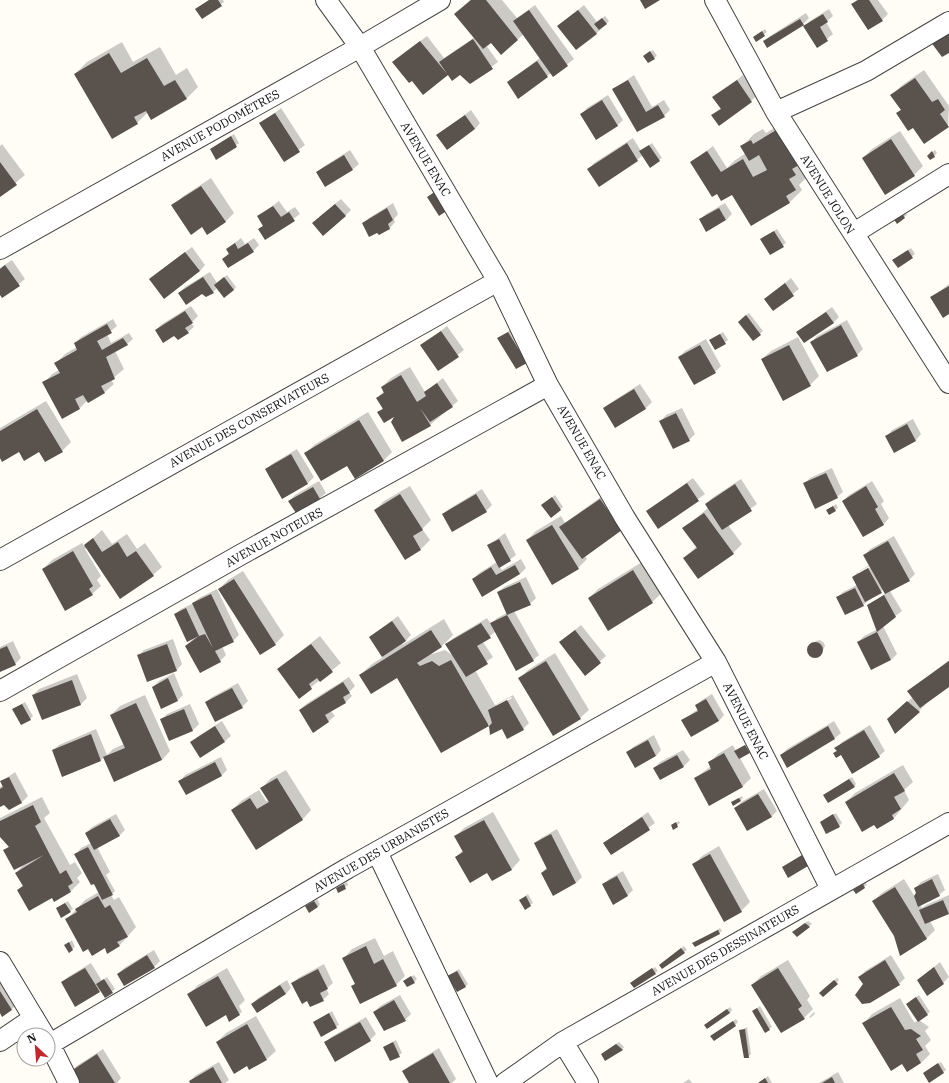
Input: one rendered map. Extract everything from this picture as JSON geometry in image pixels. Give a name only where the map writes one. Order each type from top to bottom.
[{"type":"street","name":"AVENUE ENAC","points":[[326,0],[360,47],[498,281],[548,385],[626,518],[716,662],[831,889]]},
{"type":"street","name":"AVENUE PODOMÈTRES","points":[[0,249],[360,47],[440,0]]},
{"type":"street","name":"AVENUE JOLON","points":[[715,0],[776,112],[949,383]]},
{"type":"street","points":[[776,112],[866,71],[949,22]]},
{"type":"street","points":[[854,233],[949,174]]},
{"type":"street","name":"AVENUE DES CONSERVATEURS","points":[[0,560],[498,281]]},
{"type":"street","name":"AVENUE NOTEURS","points":[[0,691],[548,385]]},
{"type":"street","name":"AVENUE DES URBANISTES","points":[[56,1028],[377,852],[716,662]]},
{"type":"street","name":"AVENUE DES DESSINATEURS","points":[[505,1083],[563,1042],[949,823]]},
{"type":"street","points":[[377,852],[488,1083]]},
{"type":"street","points":[[0,962],[39,1027]]},
{"type":"street","name":"AVENUE DES URBANISTES","points":[[0,1041],[16,1039]]},
{"type":"street","points":[[563,1042],[588,1083]]},
{"type":"street","points":[[56,1058],[69,1083]]},
{"type":"building","points":[[209,0],[218,0],[222,6],[202,19],[195,9]]},
{"type":"building","points":[[471,0],[486,0],[518,40],[501,55],[491,43],[483,49],[454,14]]},
{"type":"building","points":[[640,0],[660,0],[645,9]]},
{"type":"building","points":[[858,0],[869,0],[883,21],[868,30],[851,4]]},
{"type":"building","points":[[529,10],[568,66],[553,77],[513,21]]},
{"type":"building","points":[[578,10],[597,34],[576,50],[557,26]]},
{"type":"building","points":[[823,14],[828,22],[820,27],[828,41],[817,48],[803,26]]},
{"type":"building","points":[[602,18],[607,24],[599,30],[594,24]]},
{"type":"building","points":[[800,19],[804,25],[767,48],[763,41]]},
{"type":"building","points":[[949,29],[949,53],[942,57],[930,41]]},
{"type":"building","points":[[762,31],[765,36],[756,42],[753,37]]},
{"type":"building","points":[[473,39],[493,69],[470,84],[460,75],[452,81],[439,62]]},
{"type":"building","points":[[420,41],[448,75],[423,95],[412,81],[409,83],[392,62]]},
{"type":"building","points":[[650,51],[655,59],[648,63],[643,56]]},
{"type":"building","points":[[109,53],[121,73],[147,58],[164,86],[175,80],[187,99],[151,120],[146,111],[134,117],[138,124],[112,139],[74,74]]},
{"type":"building","points":[[537,61],[548,77],[518,99],[507,82]]},
{"type":"building","points":[[915,78],[932,102],[938,99],[945,110],[940,114],[949,127],[924,144],[913,128],[908,131],[896,113],[901,110],[890,95]]},
{"type":"building","points":[[628,80],[646,112],[658,105],[665,117],[637,132],[612,89]]},
{"type":"building","points":[[737,80],[752,102],[719,126],[711,115],[721,109],[712,97]]},
{"type":"building","points":[[602,100],[618,126],[596,140],[580,114]]},
{"type":"building","points":[[275,113],[300,152],[284,162],[259,123]]},
{"type":"building","points":[[465,115],[475,129],[447,150],[436,135]]},
{"type":"building","points":[[778,129],[799,165],[792,169],[796,175],[789,179],[796,190],[786,196],[790,203],[751,226],[732,195],[721,201],[717,194],[712,197],[690,162],[707,151],[721,172],[743,159],[753,177],[767,170],[759,155],[749,161],[740,146],[751,140],[753,144]]},
{"type":"building","points":[[231,136],[237,147],[216,160],[210,149]]},
{"type":"building","points":[[891,139],[915,176],[885,195],[862,158]]},
{"type":"building","points":[[627,143],[638,161],[599,187],[587,169]]},
{"type":"building","points":[[649,145],[660,161],[650,168],[639,151]]},
{"type":"building","points":[[932,151],[935,157],[930,160],[927,156]]},
{"type":"building","points":[[344,155],[353,170],[325,187],[316,172]]},
{"type":"building","points":[[0,162],[17,185],[0,197]]},
{"type":"building","points":[[201,186],[226,222],[207,235],[202,227],[191,235],[171,205]]},
{"type":"building","points":[[439,189],[451,208],[439,216],[427,197]]},
{"type":"building","points":[[335,204],[346,216],[323,236],[312,223]]},
{"type":"building","points":[[273,206],[281,217],[289,212],[295,221],[265,240],[258,229],[263,226],[257,216]]},
{"type":"building","points":[[387,208],[393,220],[388,224],[390,229],[379,235],[377,233],[369,237],[362,223]]},
{"type":"building","points":[[719,208],[726,220],[706,232],[699,219]]},
{"type":"building","points":[[901,212],[905,218],[897,224],[893,218]]},
{"type":"building","points":[[774,231],[784,247],[770,255],[760,239]]},
{"type":"building","points":[[235,243],[238,249],[248,243],[254,252],[228,268],[222,259],[229,254],[226,249]]},
{"type":"building","points":[[908,250],[913,258],[898,268],[892,260]]},
{"type":"building","points":[[185,252],[200,271],[164,299],[149,279]]},
{"type":"building","points":[[5,265],[20,286],[2,298],[0,295],[0,269]]},
{"type":"building","points":[[203,277],[214,293],[206,297],[202,294],[186,305],[178,293]]},
{"type":"building","points":[[224,277],[234,290],[224,298],[214,285]]},
{"type":"building","points":[[785,283],[794,296],[773,311],[764,299]]},
{"type":"building","points":[[949,286],[949,314],[943,318],[930,297]]},
{"type":"building","points":[[185,311],[193,323],[185,328],[189,333],[178,340],[174,336],[163,343],[155,330]]},
{"type":"building","points":[[826,312],[834,323],[804,343],[796,332]]},
{"type":"building","points":[[746,315],[761,335],[753,341],[738,322]]},
{"type":"building","points":[[107,324],[112,333],[97,341],[102,350],[123,338],[128,345],[106,357],[115,379],[101,386],[105,393],[88,403],[83,395],[75,399],[80,409],[62,419],[42,382],[60,373],[54,363],[77,350],[74,343]]},
{"type":"building","points":[[841,325],[858,356],[827,372],[810,342]]},
{"type":"building","points":[[441,331],[459,357],[438,371],[420,345]]},
{"type":"building","points":[[508,332],[527,363],[516,369],[497,338]]},
{"type":"building","points":[[720,334],[726,344],[715,350],[709,340]]},
{"type":"building","points":[[700,345],[716,373],[694,385],[678,357]]},
{"type":"building","points":[[789,345],[811,386],[783,401],[761,359]]},
{"type":"building","points":[[401,375],[417,402],[426,396],[424,392],[437,383],[453,407],[430,422],[420,408],[431,426],[402,442],[391,422],[394,417],[384,423],[377,412],[383,409],[376,398],[384,393],[381,387]]},
{"type":"building","points":[[634,389],[646,409],[615,428],[603,408]]},
{"type":"building","points":[[37,409],[63,452],[45,462],[39,452],[24,461],[19,452],[2,462],[0,458],[0,431]]},
{"type":"building","points":[[676,413],[690,441],[673,449],[659,421]]},
{"type":"building","points":[[359,420],[384,461],[355,479],[347,466],[321,481],[304,453]]},
{"type":"building","points":[[907,424],[916,441],[894,453],[885,436]]},
{"type":"building","points":[[291,454],[308,484],[282,499],[265,469]]},
{"type":"building","points":[[826,473],[838,498],[815,509],[803,483]]},
{"type":"building","points":[[687,483],[699,501],[658,529],[646,511]]},
{"type":"building","points":[[735,484],[752,511],[722,530],[705,504]]},
{"type":"building","points":[[866,486],[878,507],[875,509],[884,525],[863,537],[842,501]]},
{"type":"building","points":[[313,487],[320,499],[296,513],[288,501]]},
{"type":"building","points":[[400,494],[423,530],[413,536],[421,550],[405,560],[374,510]]},
{"type":"building","points":[[476,494],[487,512],[452,532],[442,514]]},
{"type":"building","points":[[552,497],[561,510],[551,518],[541,505]]},
{"type":"building","points":[[600,499],[622,530],[582,559],[559,527]]},
{"type":"building","points":[[833,506],[836,511],[829,515],[826,510]]},
{"type":"building","points":[[704,513],[734,554],[698,579],[683,558],[697,548],[682,528]]},
{"type":"building","points":[[552,525],[579,569],[552,585],[526,540]]},
{"type":"building","points":[[93,538],[102,552],[118,542],[127,557],[136,551],[154,576],[120,599],[84,545]]},
{"type":"building","points":[[499,539],[511,561],[499,568],[487,545]]},
{"type":"building","points":[[888,541],[910,581],[885,594],[863,555]]},
{"type":"building","points":[[73,551],[93,586],[89,589],[93,595],[65,611],[42,569]]},
{"type":"building","points":[[515,565],[520,574],[482,597],[472,579],[491,567],[496,575]]},
{"type":"building","points":[[868,568],[882,593],[865,602],[852,577]]},
{"type":"building","points":[[633,570],[653,603],[608,631],[588,598]]},
{"type":"building","points":[[234,579],[276,645],[260,655],[218,589]]},
{"type":"building","points":[[520,582],[531,605],[507,615],[497,592]]},
{"type":"building","points":[[855,588],[864,606],[845,615],[836,597]]},
{"type":"building","points":[[211,594],[234,642],[215,651],[221,662],[200,673],[185,646],[199,636],[205,634],[213,648],[192,603]]},
{"type":"building","points":[[884,595],[896,617],[877,632],[867,605]]},
{"type":"building","points":[[186,608],[199,636],[187,642],[174,614]]},
{"type":"building","points":[[507,615],[534,661],[516,671],[490,623]]},
{"type":"building","points":[[392,621],[406,641],[382,657],[369,637]]},
{"type":"building","points":[[481,623],[491,638],[477,646],[488,664],[466,677],[445,644]]},
{"type":"building","points":[[431,630],[442,647],[417,663],[420,666],[432,661],[439,666],[451,660],[489,726],[441,753],[397,678],[371,694],[359,675]]},
{"type":"building","points":[[575,630],[601,663],[585,676],[559,642]]},
{"type":"building","points":[[877,632],[891,660],[871,670],[857,642]]},
{"type":"building","points":[[815,642],[821,644],[823,650],[821,656],[815,658],[809,656],[807,650],[809,644]]},
{"type":"building","points":[[167,644],[177,671],[147,682],[137,655]]},
{"type":"building","points":[[311,644],[333,672],[320,682],[317,678],[309,684],[312,689],[299,699],[277,669]]},
{"type":"building","points":[[7,646],[16,665],[0,672],[0,649]]},
{"type":"building","points":[[546,661],[581,719],[553,736],[518,678]]},
{"type":"building","points":[[949,661],[949,687],[920,708],[907,691]]},
{"type":"building","points":[[168,678],[178,701],[161,709],[152,687]]},
{"type":"building","points":[[72,680],[81,705],[42,720],[32,695]]},
{"type":"building","points":[[343,682],[350,693],[343,697],[346,703],[325,715],[329,722],[313,733],[299,710]]},
{"type":"building","points":[[232,688],[243,708],[215,722],[205,702]]},
{"type":"building","points":[[706,699],[719,721],[691,737],[681,720],[698,711],[695,705]]},
{"type":"building","points":[[507,700],[524,730],[507,739],[502,729],[490,735],[489,726],[492,723],[488,710]]},
{"type":"building","points":[[907,701],[920,712],[895,734],[887,719]]},
{"type":"building","points":[[136,703],[162,760],[114,782],[103,757],[125,748],[110,715]]},
{"type":"building","points":[[22,704],[31,720],[21,725],[12,709]]},
{"type":"building","points":[[184,709],[193,731],[169,741],[160,719]]},
{"type":"building","points":[[215,726],[225,742],[200,758],[190,742]]},
{"type":"building","points":[[828,726],[835,739],[787,768],[780,755]]},
{"type":"building","points":[[864,730],[880,757],[852,774],[841,755],[836,758],[833,753],[837,751],[834,748]]},
{"type":"building","points":[[91,734],[101,761],[62,777],[52,750]]},
{"type":"building","points":[[648,740],[656,756],[635,768],[626,752]]},
{"type":"building","points":[[745,745],[750,753],[739,759],[734,751]]},
{"type":"building","points":[[724,753],[743,787],[709,806],[694,778],[711,769],[708,762]]},
{"type":"building","points":[[677,755],[684,767],[660,780],[653,768]]},
{"type":"building","points":[[215,762],[222,776],[186,795],[178,781]]},
{"type":"building","points":[[894,773],[905,791],[894,797],[901,809],[892,815],[894,819],[877,829],[874,825],[862,832],[845,802]]},
{"type":"building","points":[[9,777],[22,803],[9,810],[4,805],[0,807],[0,789],[3,787],[0,781]]},
{"type":"building","points":[[277,778],[303,820],[256,850],[231,810],[250,798],[257,809],[269,802],[260,788]]},
{"type":"building","points":[[849,779],[855,787],[828,803],[823,795]]},
{"type":"building","points":[[758,794],[772,817],[747,831],[734,808]]},
{"type":"building","points":[[739,798],[741,801],[733,806],[731,802]]},
{"type":"building","points":[[33,805],[41,822],[35,826],[60,874],[66,870],[73,883],[68,886],[71,892],[54,902],[52,898],[29,911],[17,890],[23,886],[15,873],[44,855],[14,870],[3,850],[9,847],[0,837],[0,821]]},
{"type":"building","points":[[833,814],[840,827],[826,834],[820,822]]},
{"type":"building","points":[[642,817],[650,830],[611,855],[603,843]]},
{"type":"building","points":[[110,819],[120,836],[94,850],[85,833]]},
{"type":"building","points":[[484,820],[512,870],[492,881],[487,873],[470,883],[455,857],[463,852],[454,836]]},
{"type":"building","points":[[676,822],[678,827],[673,830],[671,825]]},
{"type":"building","points":[[551,834],[576,883],[553,896],[541,873],[547,869],[534,843]]},
{"type":"building","points":[[88,847],[113,895],[102,900],[94,884],[91,885],[74,854]]},
{"type":"building","points":[[710,854],[742,912],[724,922],[692,864]]},
{"type":"building","points":[[802,855],[808,866],[788,878],[782,867]]},
{"type":"building","points":[[617,876],[628,896],[613,905],[602,884]]},
{"type":"building","points":[[932,879],[940,896],[918,907],[914,896],[916,893],[914,888]]},
{"type":"building","points":[[344,884],[346,889],[338,893],[336,888]]},
{"type":"building","points":[[863,884],[865,888],[856,894],[853,890]]},
{"type":"building","points":[[895,887],[927,939],[900,956],[894,936],[872,901]]},
{"type":"building","points":[[98,896],[105,908],[110,905],[128,937],[117,942],[120,946],[107,954],[105,948],[92,956],[88,949],[83,952],[65,919],[77,912],[75,909]]},
{"type":"building","points":[[526,896],[531,906],[525,910],[519,900]]},
{"type":"building","points":[[943,900],[949,914],[925,924],[919,910]]},
{"type":"building","points":[[314,901],[318,907],[309,913],[305,906]]},
{"type":"building","points":[[65,903],[71,912],[61,918],[56,908]]},
{"type":"building","points":[[805,923],[810,927],[797,937],[792,932]]},
{"type":"building","points":[[718,930],[720,934],[695,947],[692,943]]},
{"type":"building","points":[[69,942],[73,950],[69,953],[64,945]]},
{"type":"building","points":[[366,946],[374,964],[383,959],[397,986],[360,1004],[351,986],[355,984],[342,958]]},
{"type":"building","points":[[681,948],[685,953],[662,969],[659,965]]},
{"type":"building","points":[[147,955],[155,968],[124,986],[117,974]]},
{"type":"building","points":[[885,960],[900,985],[870,1003],[862,1004],[855,995],[863,984],[858,977]]},
{"type":"building","points":[[934,967],[944,984],[927,996],[917,980]]},
{"type":"building","points":[[85,968],[100,992],[75,1007],[61,982]]},
{"type":"building","points":[[652,968],[656,974],[634,988],[630,983]]},
{"type":"building","points":[[778,968],[802,1006],[798,1009],[805,1019],[781,1033],[751,985]]},
{"type":"building","points":[[318,969],[328,989],[320,993],[324,1001],[310,1007],[307,1001],[302,1004],[291,983]]},
{"type":"building","points":[[457,971],[466,987],[457,992],[447,976]]},
{"type":"building","points":[[218,976],[240,1015],[229,1022],[226,1015],[206,1027],[187,994]]},
{"type":"building","points":[[411,976],[415,983],[407,987],[403,981]]},
{"type":"building","points":[[104,979],[113,993],[105,998],[96,984]]},
{"type":"building","points":[[834,980],[838,984],[823,997],[819,993]]},
{"type":"building","points":[[280,985],[286,994],[257,1013],[251,1004]]},
{"type":"building","points":[[0,991],[12,1010],[2,1017],[0,1013]]},
{"type":"building","points":[[916,997],[928,1015],[918,1022],[906,1004]]},
{"type":"building","points":[[394,1000],[406,1021],[384,1031],[373,1012]]},
{"type":"building","points":[[891,1007],[905,1030],[911,1029],[921,1036],[916,1039],[923,1050],[916,1054],[921,1063],[907,1072],[902,1064],[891,1071],[862,1023]]},
{"type":"building","points":[[757,1008],[770,1030],[765,1033],[752,1011]]},
{"type":"building","points":[[727,1009],[730,1013],[707,1029],[704,1025]]},
{"type":"building","points":[[329,1013],[337,1028],[321,1037],[313,1022]]},
{"type":"building","points":[[733,1021],[736,1026],[714,1041],[710,1036]]},
{"type":"building","points":[[360,1022],[371,1041],[335,1062],[324,1042]]},
{"type":"building","points":[[247,1024],[267,1060],[249,1070],[247,1066],[234,1074],[216,1042]]},
{"type":"building","points":[[745,1029],[749,1058],[744,1058],[739,1030]]},
{"type":"building","points":[[393,1042],[400,1057],[390,1061],[383,1047]]},
{"type":"building","points":[[616,1044],[623,1050],[605,1061],[601,1054]]},
{"type":"building","points":[[433,1053],[450,1083],[409,1083],[402,1071]]},
{"type":"building","points":[[97,1054],[115,1083],[78,1083],[71,1071]]},
{"type":"building","points":[[938,1063],[944,1073],[929,1083],[923,1073]]},
{"type":"building","points":[[213,1067],[222,1083],[190,1083],[189,1081]]},
{"type":"building","points":[[832,1077],[835,1083],[822,1083]]},
{"type":"building","points":[[765,1078],[768,1083],[758,1083]]}]
